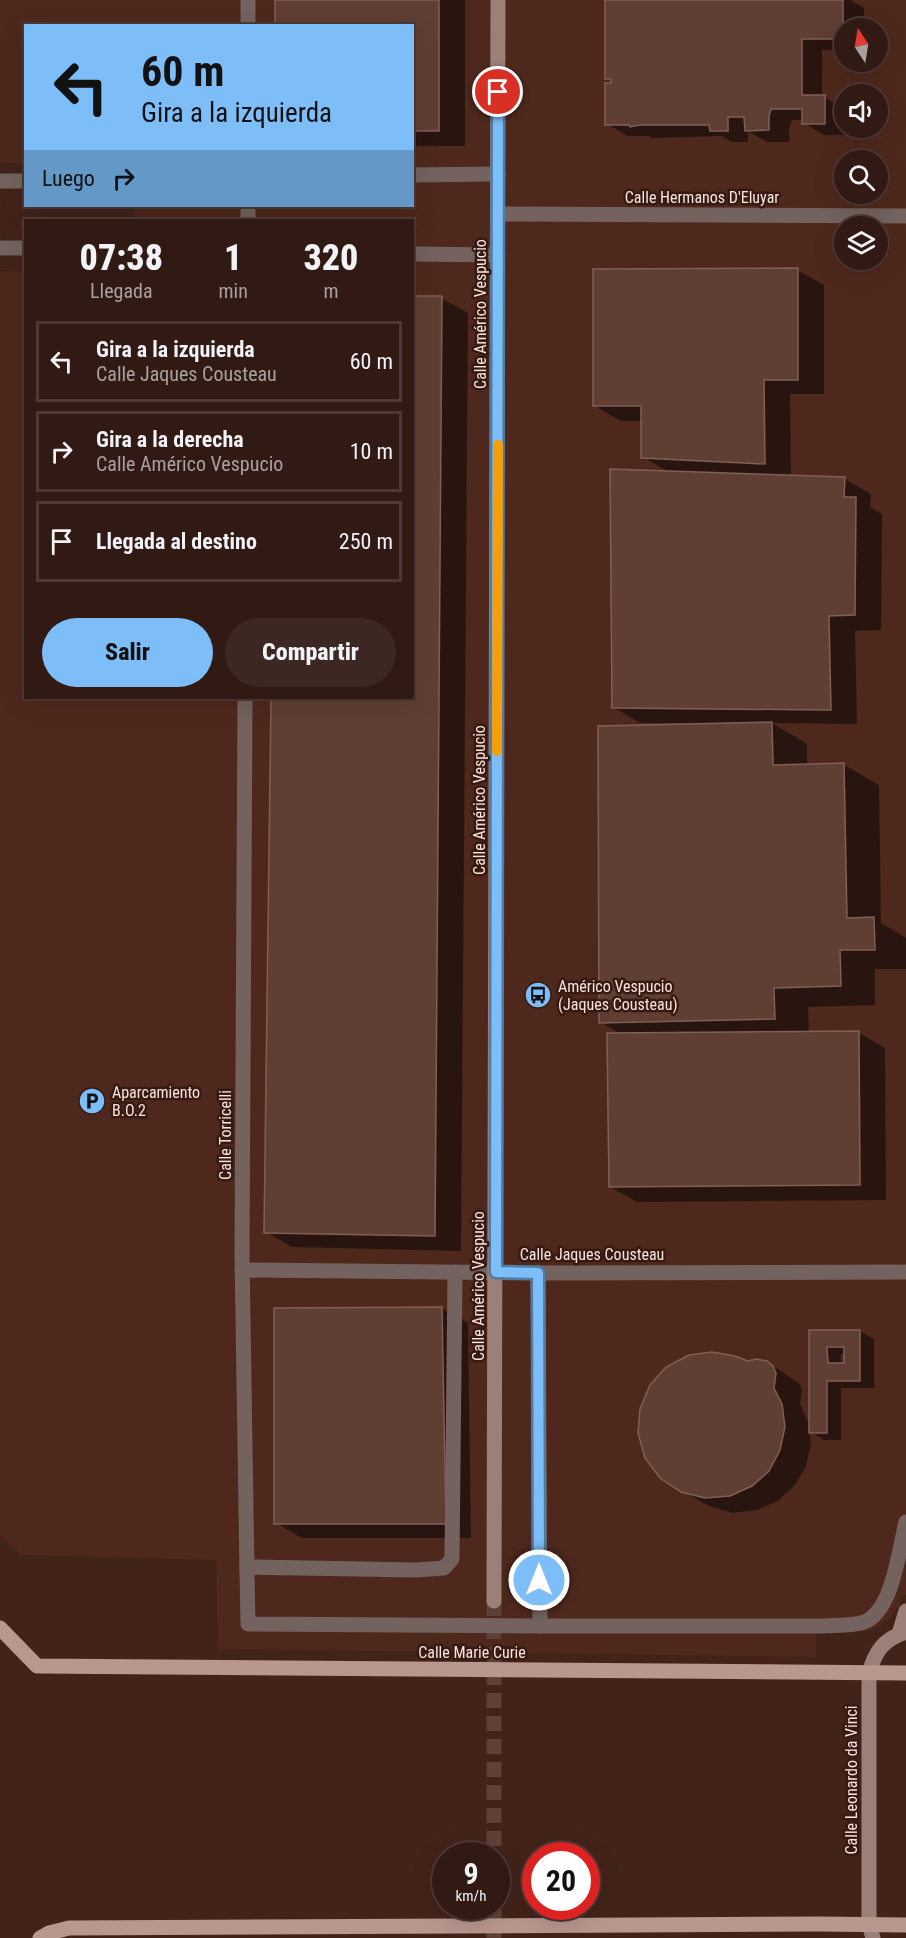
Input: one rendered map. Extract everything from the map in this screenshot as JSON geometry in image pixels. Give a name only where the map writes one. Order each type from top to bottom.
[{"type":"main road","name":"Calle Marie Curie","points":[[0,1628],[37,1666],[906,1674]]},
{"type":"main road","points":[[40,1938],[69,1928],[871,1931],[906,1925]]},
{"type":"street","points":[[248,0],[248,24]]},
{"type":"street","name":"Calle Américo Vespucio","points":[[494,1601],[498,0]]},
{"type":"street","points":[[414,175],[498,174]]},
{"type":"street","points":[[0,181],[24,181]]},
{"type":"street","name":"Calle Hermanos D'Eluyar","points":[[498,214],[906,216]]},
{"type":"street","points":[[0,248],[24,248]]},
{"type":"street","points":[[414,254],[498,255]]},
{"type":"street","name":"Calle Torricelli","points":[[245,699],[242,1270],[248,1624],[540,1626]]},
{"type":"street","name":"Calle Jaques Cousteau","points":[[242,1270],[538,1273],[906,1272]]},
{"type":"street","points":[[247,1570],[416,1570],[444,1568],[452,1559],[455,1272]]},
{"type":"street","points":[[538,1273],[540,1626],[792,1626],[863,1622],[877,1613],[888,1596],[906,1522]]},
{"type":"street","name":"Calle Leonardo da Vinci","points":[[871,1931],[869,1673],[874,1655],[886,1641],[903,1633],[906,1611]]},
{"type":"shaded area","points":[[0,0],[906,0],[906,1595],[902,1595],[899,1606],[887,1621],[870,1631],[816,1633],[816,1657],[218,1649],[216,1560],[21,1555],[0,1536],[0,271],[24,272],[24,699],[414,699],[414,219],[135,219],[135,207],[414,207],[414,24],[24,24],[24,163],[0,163]]},
{"type":"building","points":[[275,0],[439,0],[439,131],[414,131],[414,24],[275,24]]},
{"type":"building","points":[[605,0],[843,0],[843,18],[834,18],[834,39],[802,39],[802,95],[825,95],[825,124],[802,124],[802,109],[771,109],[769,130],[745,131],[744,117],[728,117],[728,131],[710,131],[709,125],[630,127],[629,125],[605,125],[605,83],[611,83],[611,79],[605,79]]},
{"type":"building","points":[[798,268],[798,380],[764,380],[765,464],[641,458],[641,406],[593,406],[593,269]]},
{"type":"building","points":[[414,296],[442,296],[435,1236],[264,1233],[271,699],[414,699]]},
{"type":"building","points":[[610,469],[845,477],[844,497],[856,497],[855,615],[829,616],[831,710],[612,708]]},
{"type":"building","points":[[772,722],[773,765],[844,763],[847,918],[874,917],[875,950],[840,950],[841,986],[774,988],[775,1019],[599,1023],[598,726]]},
{"type":"building","points":[[859,1031],[860,1185],[609,1187],[607,1033]]},
{"type":"building","points":[[442,1307],[446,1524],[274,1524],[274,1308]]},
{"type":"building","points":[[809,1330],[860,1330],[860,1381],[827,1381],[827,1433],[809,1433]],"holes":[[[827,1347],[844,1347],[844,1363],[828,1363]]]},
{"type":"building","points":[[712,1352],[748,1361],[756,1359],[767,1361],[773,1366],[776,1373],[774,1388],[782,1404],[785,1427],[780,1450],[769,1471],[752,1486],[730,1496],[705,1498],[681,1492],[660,1478],[645,1458],[638,1433],[640,1409],[650,1385],[666,1367],[689,1355]]},
{"type":"tunnel","points":[[494,1601],[494,1842]]},
{"type":"tunnel","points":[[494,1920],[494,1938]]},
{"type":"slow traffic","points":[[497,751],[498,445]]},
{"type":"place","name":"Américo Vespucio (Jaques Cousteau)","points":[[538,995]]},
{"type":"place","name":"Aparcamiento B.O.2","points":[[92,1101]]},
{"type":"route","points":[[498,92],[496,1272],[538,1273],[539,1580]]}]
